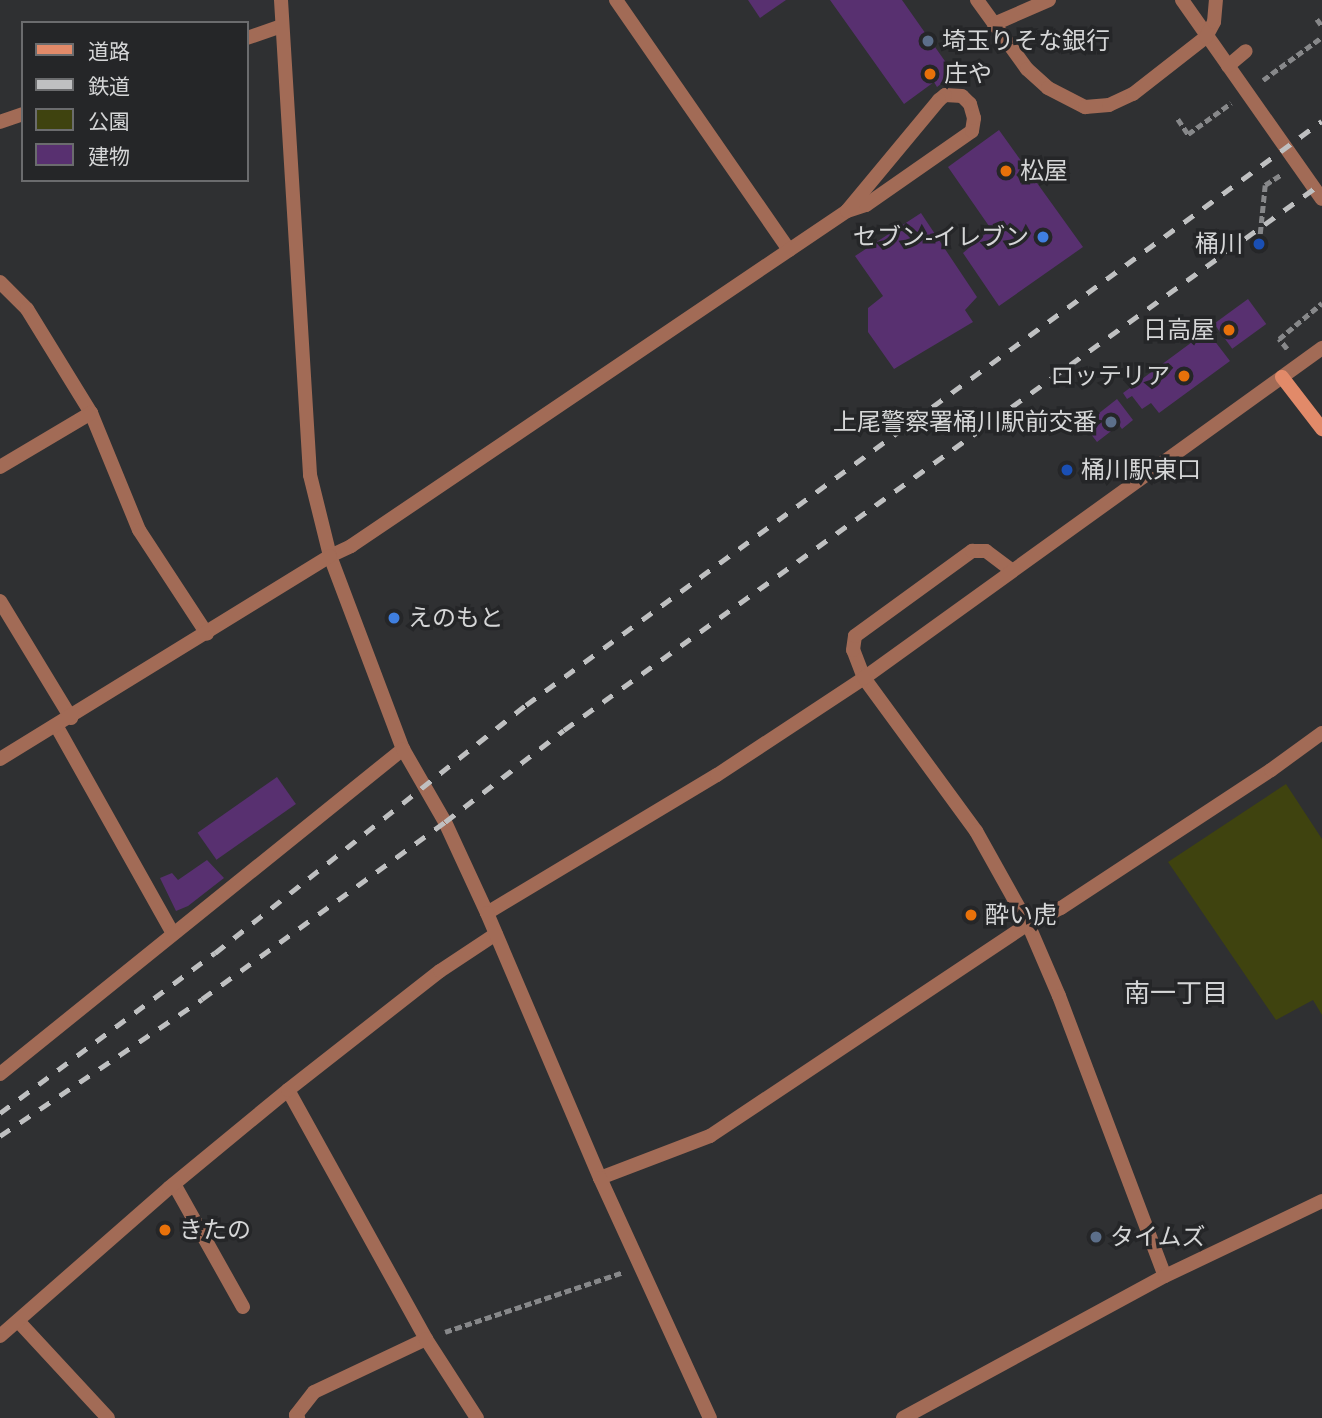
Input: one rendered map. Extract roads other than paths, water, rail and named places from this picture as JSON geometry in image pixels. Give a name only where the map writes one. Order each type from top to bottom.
[{"type":"main road","points":[[1282,377],[1322,429]]},
{"type":"street","points":[[281,0],[310,475],[330,556],[403,749],[445,822],[600,1178],[710,1418]]},
{"type":"street","points":[[616,0],[789,250]]},
{"type":"street","points":[[977,0],[1027,69],[1048,88],[1085,107],[1109,105],[1133,94],[1206,37],[1214,22],[1216,0]]},
{"type":"street","points":[[994,24],[1048,0]]},
{"type":"street","points":[[1182,0],[1322,199]]},
{"type":"street","points":[[248,38],[282,26]]},
{"type":"street","points":[[1228,66],[1246,51]]},
{"type":"street","points":[[0,759],[57,727],[330,556],[351,546],[847,211],[866,205],[972,131],[974,118],[970,104],[962,96],[945,95],[939,100],[847,211]]},
{"type":"street","points":[[0,122],[21,115]]},
{"type":"street","points":[[0,282],[27,309],[91,413],[139,530],[207,634]]},
{"type":"street","points":[[486,913],[718,775],[864,678],[1011,569],[1322,348]]},
{"type":"street","points":[[0,467],[91,413]]},
{"type":"street","points":[[1011,569],[986,551],[972,551],[855,636],[853,650],[864,678],[976,831],[1028,924],[1059,996],[1165,1276]]},
{"type":"street","points":[[1,605],[71,718]]},
{"type":"street","points":[[57,727],[173,934]]},
{"type":"street","points":[[600,1178],[710,1136],[1028,924],[1061,908],[1322,733]]},
{"type":"street","points":[[0,1074],[403,749]]},
{"type":"street","points":[[0,1336],[174,1184],[288,1090],[440,971],[496,934]]},
{"type":"street","points":[[288,1090],[426,1339],[477,1418]]},
{"type":"street","points":[[174,1184],[243,1307]]},
{"type":"street","points":[[903,1418],[1165,1276],[1322,1201]]},
{"type":"street","points":[[19,1322],[107,1418]]},
{"type":"street","points":[[297,1417],[314,1392],[426,1339]]},
{"type":"railway","points":[[0,1113],[215,953],[526,705],[1322,121]]},
{"type":"railway","points":[[0,1136],[202,999],[445,822],[564,730],[1322,183]]},
{"type":"place","name":"埼玉りそな銀行","points":[[928,41]]},
{"type":"place","name":"庄や","points":[[930,74]]},
{"type":"place","name":"松屋","points":[[1006,171]]},
{"type":"place","name":"セブン-イレブン","points":[[1043,237]]},
{"type":"place","name":"桶川","points":[[1259,244]]},
{"type":"place","name":"日高屋","points":[[1229,330]]},
{"type":"place","name":"ロッテリア","points":[[1184,376]]},
{"type":"place","name":"上尾警察署桶川駅前交番","points":[[1111,422]]},
{"type":"place","name":"桶川駅東口","points":[[1067,470]]},
{"type":"place","name":"えのもと","points":[[394,618]]},
{"type":"place","name":"酔い虎","points":[[971,915]]},
{"type":"place","name":"きたの","points":[[165,1230]]},
{"type":"place","name":"タイムズ","points":[[1096,1237]]},
{"type":"district","name":"南一丁目","points":[[1176,994]]}]
